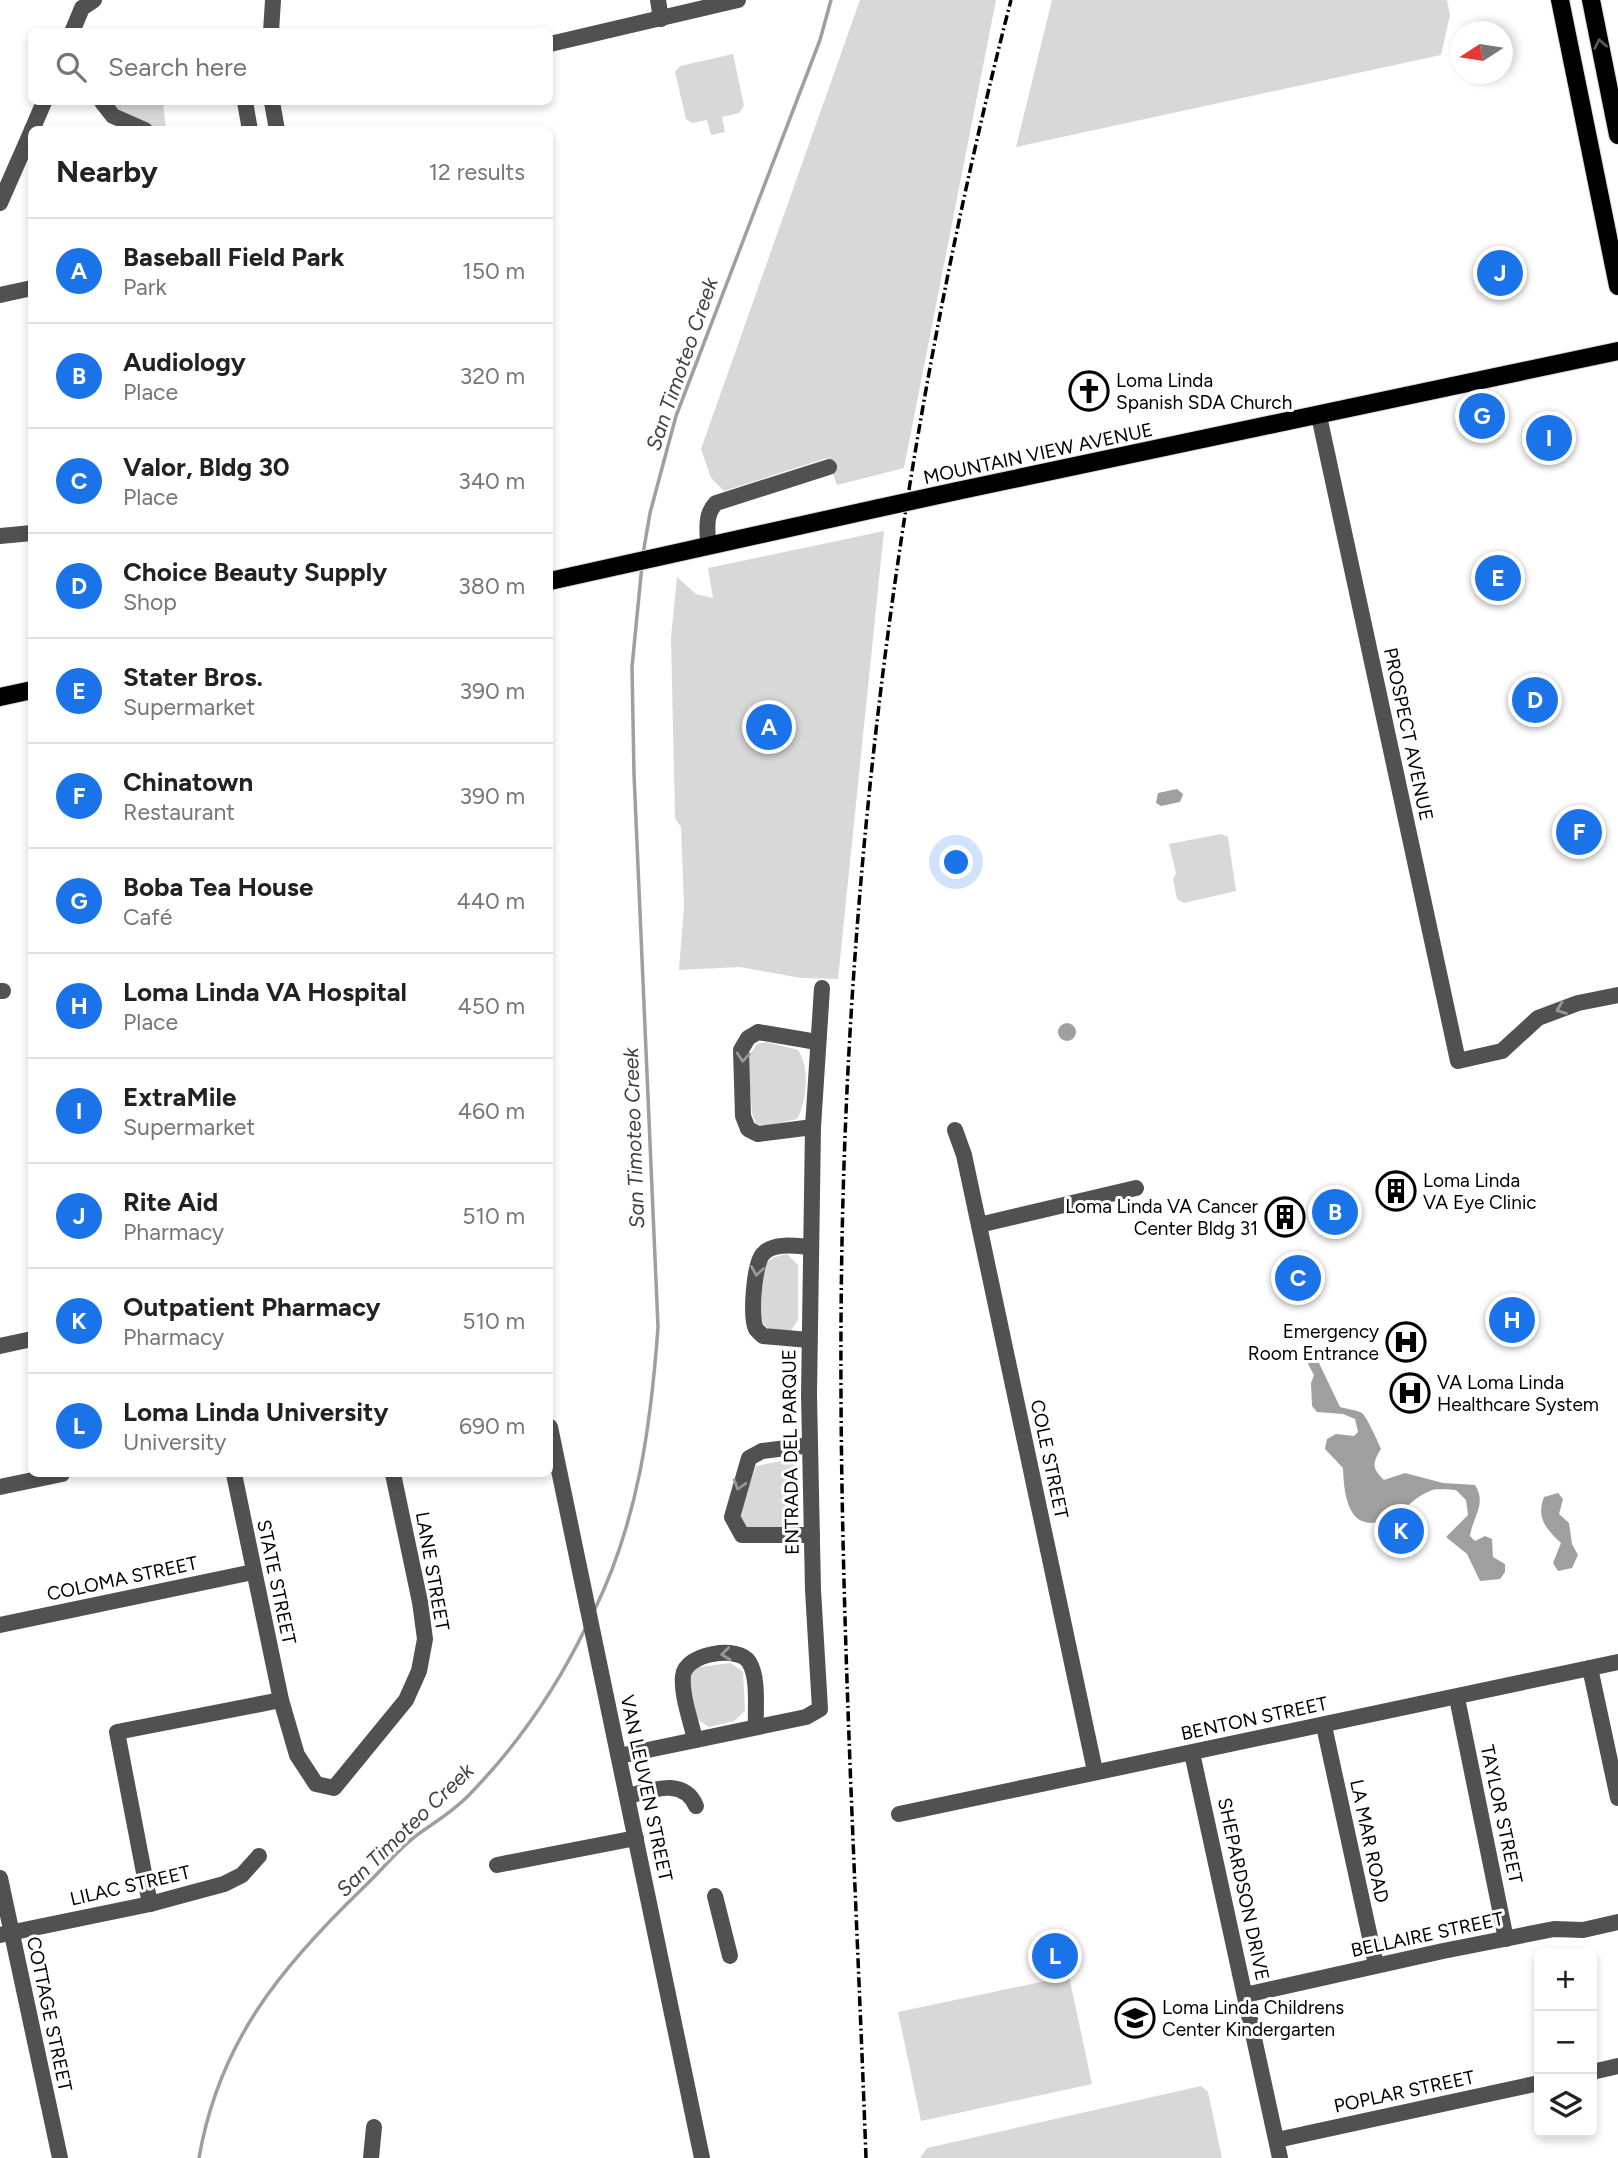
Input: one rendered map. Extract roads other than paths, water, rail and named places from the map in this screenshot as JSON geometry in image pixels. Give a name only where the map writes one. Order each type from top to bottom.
[{"type":"main road","points":[[1560,0],[1618,286]]},
{"type":"main road","points":[[1591,0],[1618,135]]},
{"type":"main road","name":"MOUNTAIN VIEW AVENUE","points":[[553,580],[957,491],[1618,351]]},
{"type":"main road","points":[[0,697],[28,691]]},
{"type":"street","points":[[271,28],[273,0]]},
{"type":"street","points":[[658,0],[661,19]]},
{"type":"street","points":[[553,43],[738,0]]},
{"type":"street","points":[[34,126],[43,105]]},
{"type":"street","points":[[104,105],[113,116],[136,126]]},
{"type":"street","points":[[246,105],[249,126]]},
{"type":"street","points":[[273,105],[276,126]]},
{"type":"street","points":[[0,204],[28,139]]},
{"type":"street","points":[[0,295],[28,289]]},
{"type":"street","name":"PROSPECT AVENUE","points":[[1319,416],[1458,1061],[1502,1051],[1538,1018],[1578,1003],[1618,995]]},
{"type":"street","points":[[708,546],[709,512],[716,503],[829,467]]},
{"type":"street","points":[[0,536],[28,533]]},
{"type":"street","name":"ENTRADA DEL PARQUE","points":[[619,1756],[806,1717],[820,1709],[812,1535],[809,1340],[813,1127],[822,988]]},
{"type":"street","points":[[813,1127],[758,1135],[748,1129],[743,1116],[741,1050],[748,1038],[758,1032],[817,1042]]},
{"type":"street","name":"COLE STREET","points":[[955,1130],[964,1155],[1095,1771]]},
{"type":"street","points":[[979,1225],[1136,1188]]},
{"type":"street","points":[[809,1340],[764,1336],[756,1329],[754,1318],[756,1265],[763,1252],[776,1246],[810,1247]]},
{"type":"street","points":[[0,1346],[28,1340]]},
{"type":"street","name":"VAN LEUVEN STREET","points":[[553,1442],[702,2158]]},
{"type":"street","points":[[810,1445],[762,1451],[749,1458],[732,1517],[743,1535],[812,1535]]},
{"type":"street","points":[[0,1487],[48,1477]]},
{"type":"street","name":"STATE STREET","points":[[235,1477],[281,1700]]},
{"type":"street","name":"LANE STREET","points":[[281,1700],[297,1755],[316,1784],[334,1788],[407,1700],[419,1671],[425,1639],[414,1567],[394,1477]]},
{"type":"street","name":"COLOMA STREET","points":[[0,1625],[253,1572]]},
{"type":"street","points":[[695,1740],[682,1677],[692,1658],[736,1653],[748,1659],[753,1670],[757,1726]]},
{"type":"street","name":"BENTON STREET","points":[[899,1814],[1618,1662]]},
{"type":"street","points":[[1590,1668],[1618,1795]]},
{"type":"street","name":"TAYLOR STREET","points":[[1457,1698],[1506,1939]]},
{"type":"street","points":[[150,1904],[117,1732],[281,1700]]},
{"type":"street","name":"LA MAR ROAD","points":[[1324,1726],[1376,1965]]},
{"type":"street","name":"SHEPARDSON DRIVE","points":[[1192,1753],[1280,2158]]},
{"type":"street","points":[[628,1796],[667,1787],[681,1788],[692,1795],[696,1806]]},
{"type":"street","points":[[497,1865],[636,1838]]},
{"type":"street","name":"LILAC STREET","points":[[6,1934],[150,1904],[224,1884],[242,1875],[259,1856]]},
{"type":"street","name":"COTTAGE STREET","points":[[0,1878],[6,1934],[60,2158]]},
{"type":"street","points":[[715,1896],[730,1956]]},
{"type":"street","name":"BELLAIRE STREET","points":[[1245,1995],[1554,1929],[1583,1930],[1618,1922]]},
{"type":"street","points":[[1597,2071],[1618,2066]]},
{"type":"street","name":"POPLAR STREET","points":[[1277,2140],[1534,2084]]},
{"type":"street","points":[[372,2158],[374,2127]]},
{"type":"waterway","name":"San Timoteo Creek","points":[[643,554],[650,513],[676,416],[820,40],[831,0]]},
{"type":"waterway","name":"San Timoteo Creek","points":[[594,1611],[622,1542],[640,1472],[658,1327],[634,774],[632,667],[642,565]]},
{"type":"waterway","name":"San Timoteo Creek","points":[[199,2158],[208,2116],[222,2077],[258,2008],[306,1946],[403,1847],[455,1808],[486,1777],[534,1716],[562,1673],[586,1627]]},
{"type":"railway","points":[[866,2158],[846,1662],[841,1413],[844,1165],[851,1018],[877,724],[896,578],[945,287],[1011,0]]},
{"type":"place","name":"Rite Aid","points":[[1500,273]]},
{"type":"place","name":"Loma Linda Spanish SDA Church","points":[[1089,391]]},
{"type":"place","name":"Boba Tea House","points":[[1482,416]]},
{"type":"place","name":"ExtraMile","points":[[1549,438]]},
{"type":"place","name":"Stater Bros.","points":[[1498,578]]},
{"type":"place","name":"Choice Beauty Supply","points":[[1535,700]]},
{"type":"place","name":"Baseball Field Park","points":[[769,727]]},
{"type":"place","name":"Chinatown","points":[[1579,832]]},
{"type":"place","name":"Loma Linda VA Eye Clinic","points":[[1396,1191]]},
{"type":"place","name":"Audiology","points":[[1335,1212]]},
{"type":"place","name":"Loma Linda VA Cancer Center Bldg 31","points":[[1285,1217]]},
{"type":"place","name":"Valor, Bldg 30","points":[[1298,1278]]},
{"type":"place","name":"Loma Linda VA Hospital","points":[[1512,1320]]},
{"type":"place","name":"Emergency Room Entrance","points":[[1406,1342]]},
{"type":"place","name":"VA Loma Linda Healthcare System","points":[[1410,1393]]},
{"type":"place","name":"Outpatient Pharmacy","points":[[1401,1531]]},
{"type":"place","name":"Loma Linda University","points":[[1055,1956]]},
{"type":"place","name":"Loma Linda Childrens Center Kindergarten","points":[[1135,2018]]}]
